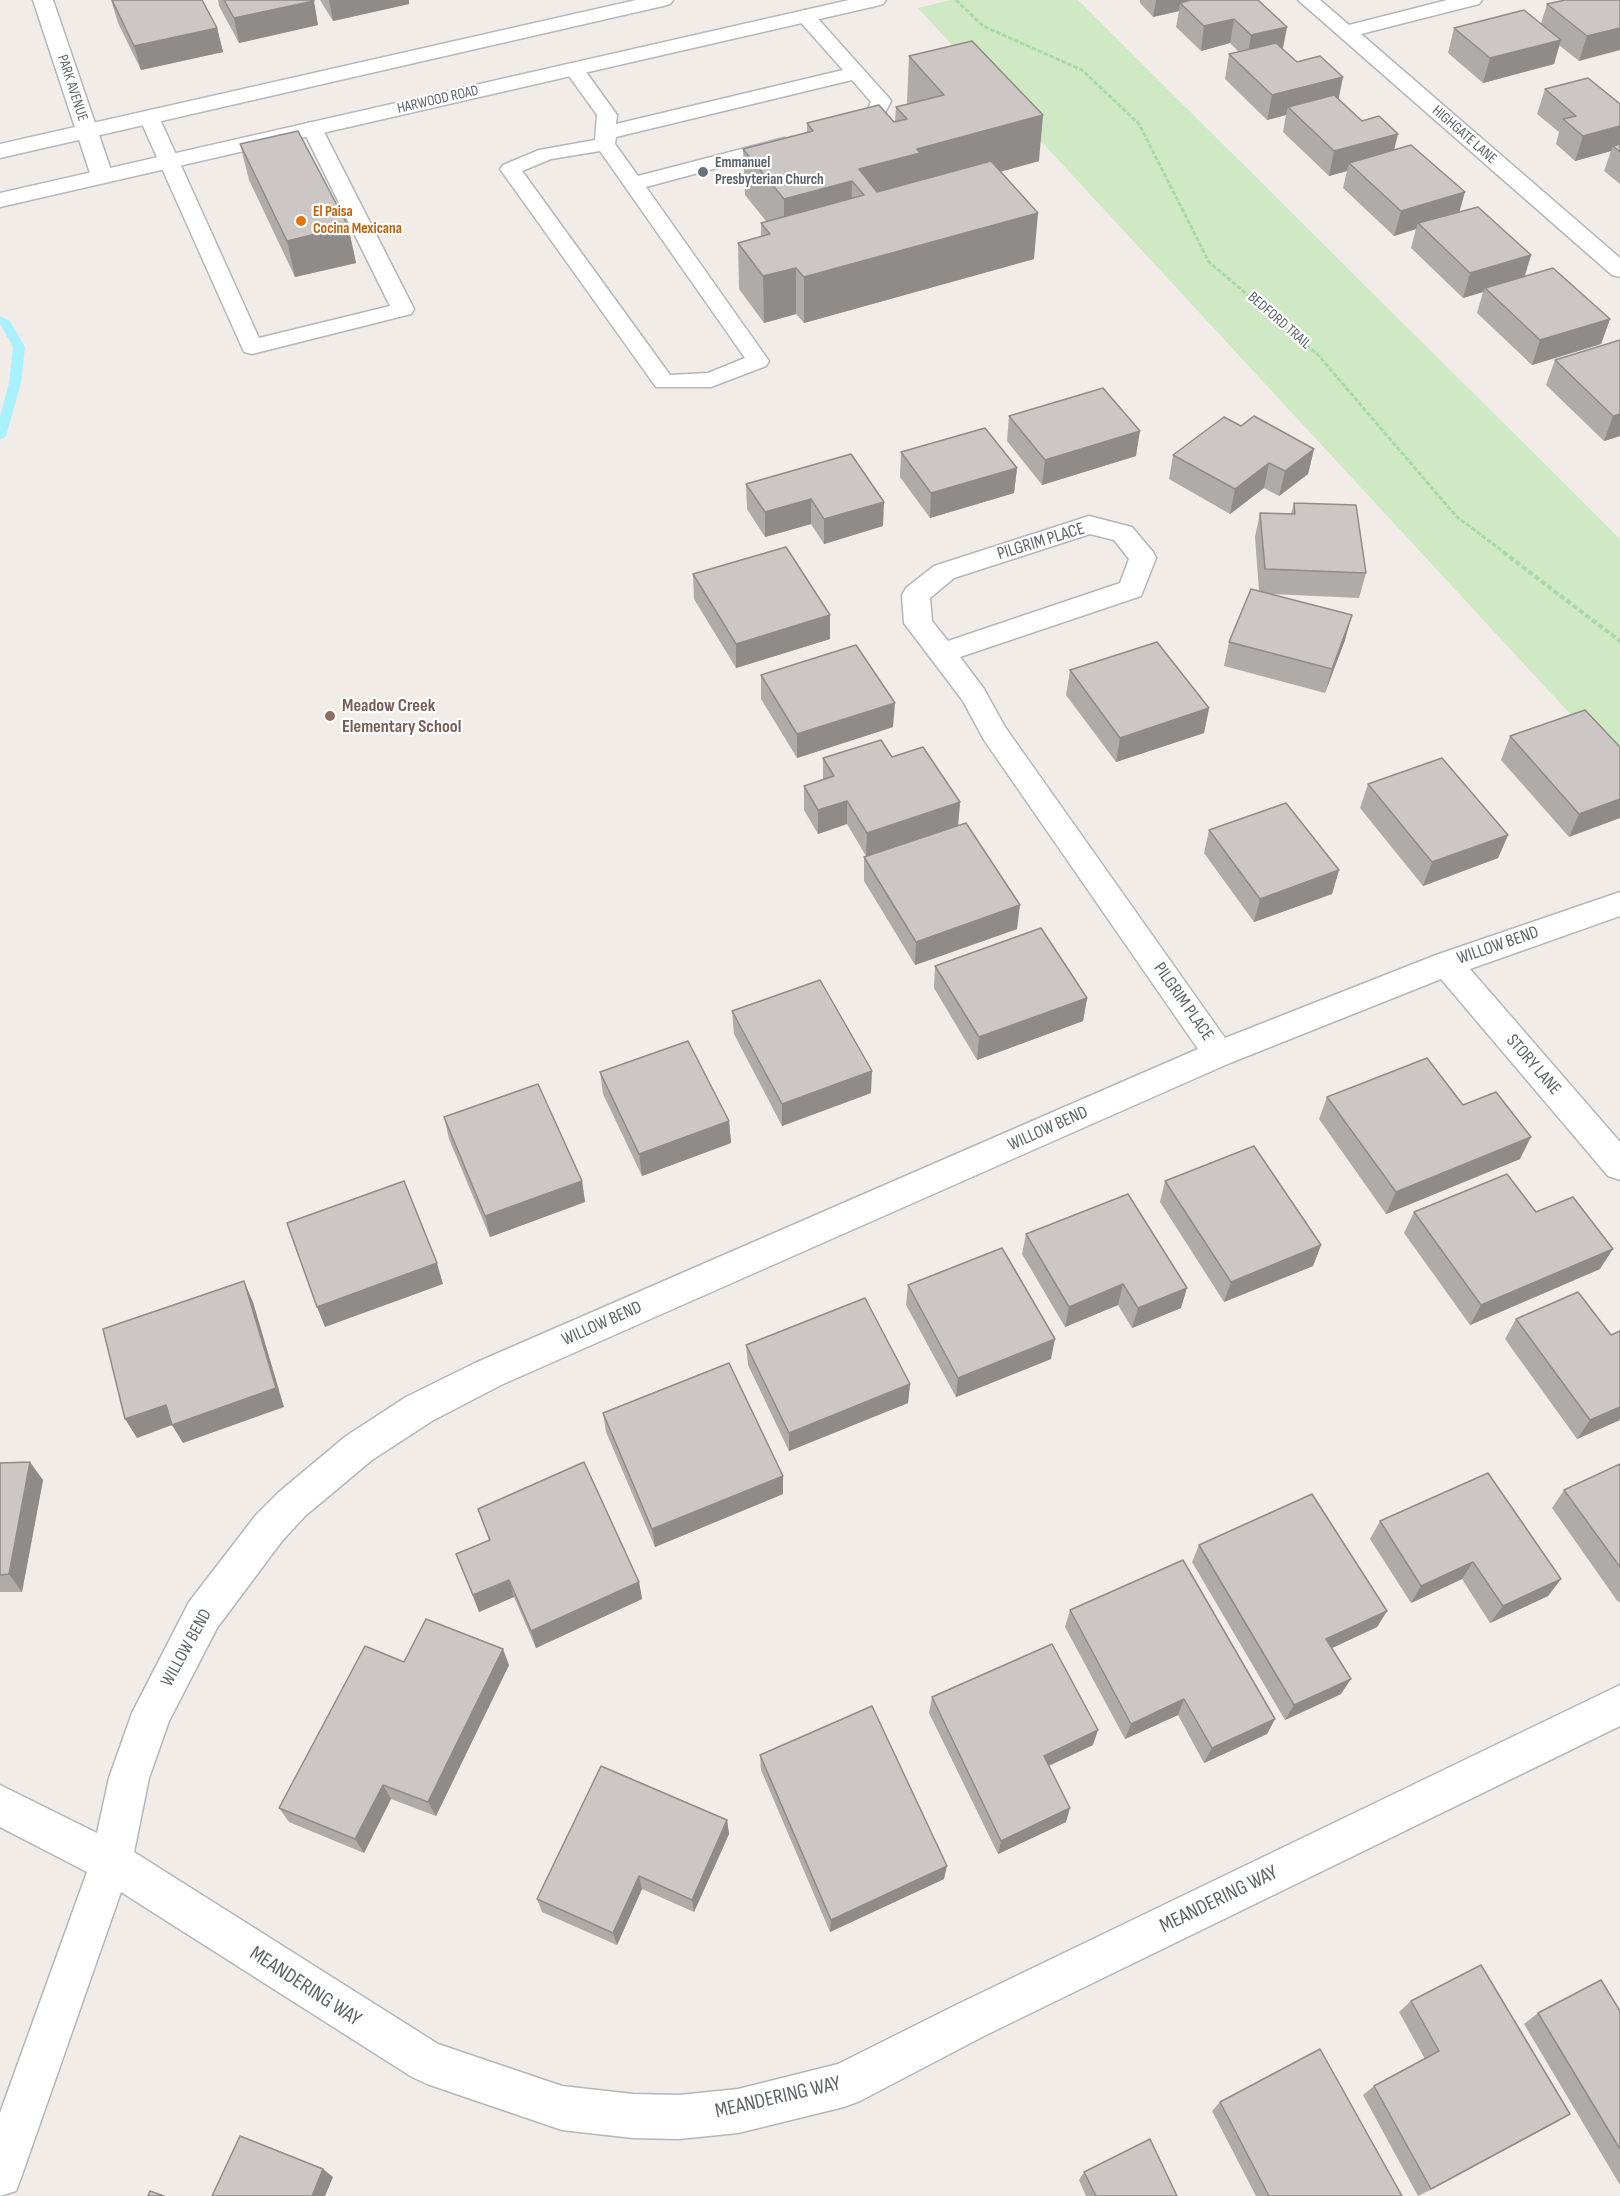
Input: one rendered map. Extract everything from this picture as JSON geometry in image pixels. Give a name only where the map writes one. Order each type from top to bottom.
[{"type":"street","name":"PARK AVENUE","points":[[43,0],[102,176]]},
{"type":"street","name":"HARWOOD ROAD","points":[[0,200],[312,128],[559,48],[663,0]]},
{"type":"street","name":"HARWOOD ROAD","points":[[0,151],[149,117],[559,48],[805,16],[876,0]]},
{"type":"street","name":"HIGHGATE LANE","points":[[1308,0],[1620,270]]},
{"type":"street","points":[[1345,32],[1473,0]]},
{"type":"street","name":"PILGRIM PLACE","points":[[942,653],[1131,589],[1143,558],[1123,533],[1089,525],[944,572],[916,595],[918,623],[974,696],[994,733],[1219,1054]]},
{"type":"street","name":"WILLOW BEND","points":[[0,2175],[111,1862],[129,1778],[152,1713],[202,1615],[269,1528],[292,1504],[359,1448],[419,1408],[488,1374],[1219,1054],[1447,964],[1620,904]]},
{"type":"street","name":"STORY LANE","points":[[1447,964],[1620,1166]]},
{"type":"street","name":"MEANDERING WAY","points":[[0,1805],[111,1862],[426,2062],[562,2108],[633,2116],[679,2117],[738,2111],[844,2085],[969,2021],[1620,1705]]},
{"type":"lane","points":[[805,16],[881,101],[875,115],[824,133]]},
{"type":"lane","points":[[559,48],[607,115],[605,139],[758,362],[711,380],[664,382],[510,168],[546,154],[605,139],[856,73]]},
{"type":"lane","points":[[149,117],[252,347],[404,309],[312,128]]},
{"type":"lane","points":[[634,184],[802,139]]},
{"type":"path","name":"BEDFORD TRAIL","points":[[956,0],[983,26],[1082,70],[1139,124],[1209,261],[1318,355],[1456,516],[1620,641]]},
{"type":"green space","points":[[951,0],[1078,0],[1620,539],[1620,768],[918,8]]},
{"type":"building","points":[[112,0],[202,0],[217,28],[134,46]]},
{"type":"building","points":[[224,0],[313,0],[314,1],[234,18]]},
{"type":"building","points":[[1191,0],[1258,0],[1287,27],[1251,35],[1234,19],[1204,26],[1180,3]]},
{"type":"building","points":[[1565,0],[1620,0],[1620,28],[1587,36],[1547,4]]},
{"type":"building","points":[[1524,10],[1561,40],[1490,58],[1454,28]]},
{"type":"building","points":[[972,41],[1043,115],[917,149],[920,153],[859,169],[877,192],[991,161],[1038,213],[804,277],[796,268],[763,276],[738,243],[770,234],[761,223],[864,195],[852,181],[784,199],[743,149],[813,131],[807,123],[879,105],[894,122],[907,119],[896,107],[944,95],[909,56]]},
{"type":"building","points":[[1276,43],[1297,62],[1320,56],[1343,77],[1272,95],[1229,54]]},
{"type":"building","points":[[1588,78],[1620,104],[1620,126],[1583,136],[1563,119],[1576,116],[1545,89]]},
{"type":"building","points":[[1334,95],[1362,121],[1379,116],[1398,134],[1334,151],[1288,107]]},
{"type":"building","points":[[298,131],[348,226],[287,241],[240,144]]},
{"type":"building","points":[[1620,144],[1620,152],[1613,146]]},
{"type":"building","points":[[1411,145],[1465,192],[1401,211],[1349,163]]},
{"type":"building","points":[[1478,207],[1531,255],[1470,273],[1418,223]]},
{"type":"building","points":[[1553,268],[1610,319],[1540,340],[1485,288]]},
{"type":"building","points":[[1620,340],[1620,414],[1613,416],[1555,360]]},
{"type":"building","points":[[1103,388],[1140,431],[1045,460],[1009,416]]},
{"type":"building","points":[[1254,416],[1314,449],[1285,471],[1269,463],[1235,489],[1173,455],[1224,417],[1241,426]]},
{"type":"building","points":[[985,428],[1017,468],[931,493],[901,452]]},
{"type":"building","points":[[851,454],[884,502],[824,519],[811,499],[765,512],[746,484]]},
{"type":"building","points":[[1294,503],[1356,505],[1366,573],[1265,569],[1260,513],[1295,514]]},
{"type":"building","points":[[786,547],[830,615],[736,644],[693,574]]},
{"type":"building","points":[[1251,589],[1352,615],[1332,669],[1229,642]]},
{"type":"building","points":[[1157,642],[1209,708],[1120,738],[1070,670]]},
{"type":"building","points":[[856,645],[895,703],[797,734],[761,675]]},
{"type":"building","points":[[1585,710],[1620,747],[1620,799],[1579,814],[1510,736]]},
{"type":"building","points":[[881,740],[892,757],[923,747],[960,802],[867,833],[847,801],[818,810],[804,786],[834,776],[823,758]]},
{"type":"building","points":[[1442,758],[1508,835],[1432,862],[1368,784]]},
{"type":"building","points":[[1286,803],[1339,870],[1260,899],[1209,830]]},
{"type":"building","points":[[966,823],[1020,905],[916,942],[864,857]]},
{"type":"building","points":[[1041,928],[1087,998],[979,1037],[935,966]]},
{"type":"building","points":[[820,980],[872,1071],[782,1104],[732,1011]]},
{"type":"building","points":[[688,1041],[729,1121],[639,1154],[600,1072]]},
{"type":"building","points":[[1427,1058],[1463,1105],[1496,1092],[1531,1137],[1396,1192],[1327,1097]]},
{"type":"building","points":[[538,1084],[582,1181],[485,1216],[444,1117]]},
{"type":"building","points":[[1254,1146],[1321,1245],[1231,1282],[1165,1181]]},
{"type":"building","points":[[1507,1174],[1536,1212],[1573,1197],[1613,1249],[1481,1305],[1414,1212]]},
{"type":"building","points":[[404,1181],[437,1263],[317,1307],[287,1223]]},
{"type":"building","points":[[1128,1194],[1187,1288],[1138,1308],[1123,1284],[1069,1307],[1026,1234]]},
{"type":"building","points":[[1002,1248],[1055,1339],[958,1378],[908,1285]]},
{"type":"building","points":[[244,1281],[276,1388],[172,1425],[166,1405],[125,1419],[103,1329]]},
{"type":"building","points":[[1578,1292],[1611,1335],[1620,1331],[1620,1407],[1590,1420],[1516,1319]]},
{"type":"building","points":[[865,1298],[910,1384],[789,1433],[746,1345]]},
{"type":"building","points":[[729,1363],[783,1476],[652,1529],[603,1413]]},
{"type":"building","points":[[30,1462],[9,1574],[0,1575],[0,1463]]},
{"type":"building","points":[[584,1462],[639,1582],[531,1631],[509,1580],[473,1595],[456,1554],[490,1540],[478,1509]]},
{"type":"building","points":[[1620,1464],[1620,1567],[1564,1490]]},
{"type":"building","points":[[1488,1473],[1561,1579],[1503,1606],[1473,1562],[1421,1586],[1380,1521]]},
{"type":"building","points":[[1312,1494],[1387,1611],[1326,1639],[1351,1679],[1294,1705],[1199,1545]]},
{"type":"building","points":[[1183,1560],[1275,1719],[1212,1748],[1184,1699],[1131,1724],[1070,1610]]},
{"type":"building","points":[[426,1619],[503,1649],[428,1802],[383,1785],[355,1839],[279,1808],[365,1646],[404,1662]]},
{"type":"building","points":[[1052,1644],[1098,1730],[1044,1756],[1070,1808],[1001,1841],[932,1697]]},
{"type":"building","points":[[872,1706],[947,1866],[831,1920],[760,1755]]},
{"type":"building","points":[[601,1766],[727,1820],[692,1900],[639,1876],[613,1933],[537,1899]]},
{"type":"building","points":[[1481,1965],[1570,2114],[1431,2189],[1374,2086],[1439,2051],[1411,2001]]},
{"type":"building","points":[[1601,1980],[1620,2011],[1620,2149],[1538,2013]]},
{"type":"building","points":[[1320,2049],[1402,2196],[1269,2196],[1220,2102]]},
{"type":"building","points":[[240,2136],[323,2169],[312,2196],[212,2196]]},
{"type":"building","points":[[1150,2139],[1177,2196],[1096,2196],[1084,2172]]},
{"type":"building","points":[[150,2191],[164,2196],[148,2196]]},
{"type":"waterway","points":[[0,319],[6,323],[19,347],[15,383],[0,436]]},
{"type":"place","name":"Emmanuel Presbyterian Church","points":[[703,172]]},
{"type":"place","name":"El Paisa Cocina Mexicana","points":[[301,221]]},
{"type":"place","name":"Meadow Creek Elementary School","points":[[330,716]]}]
